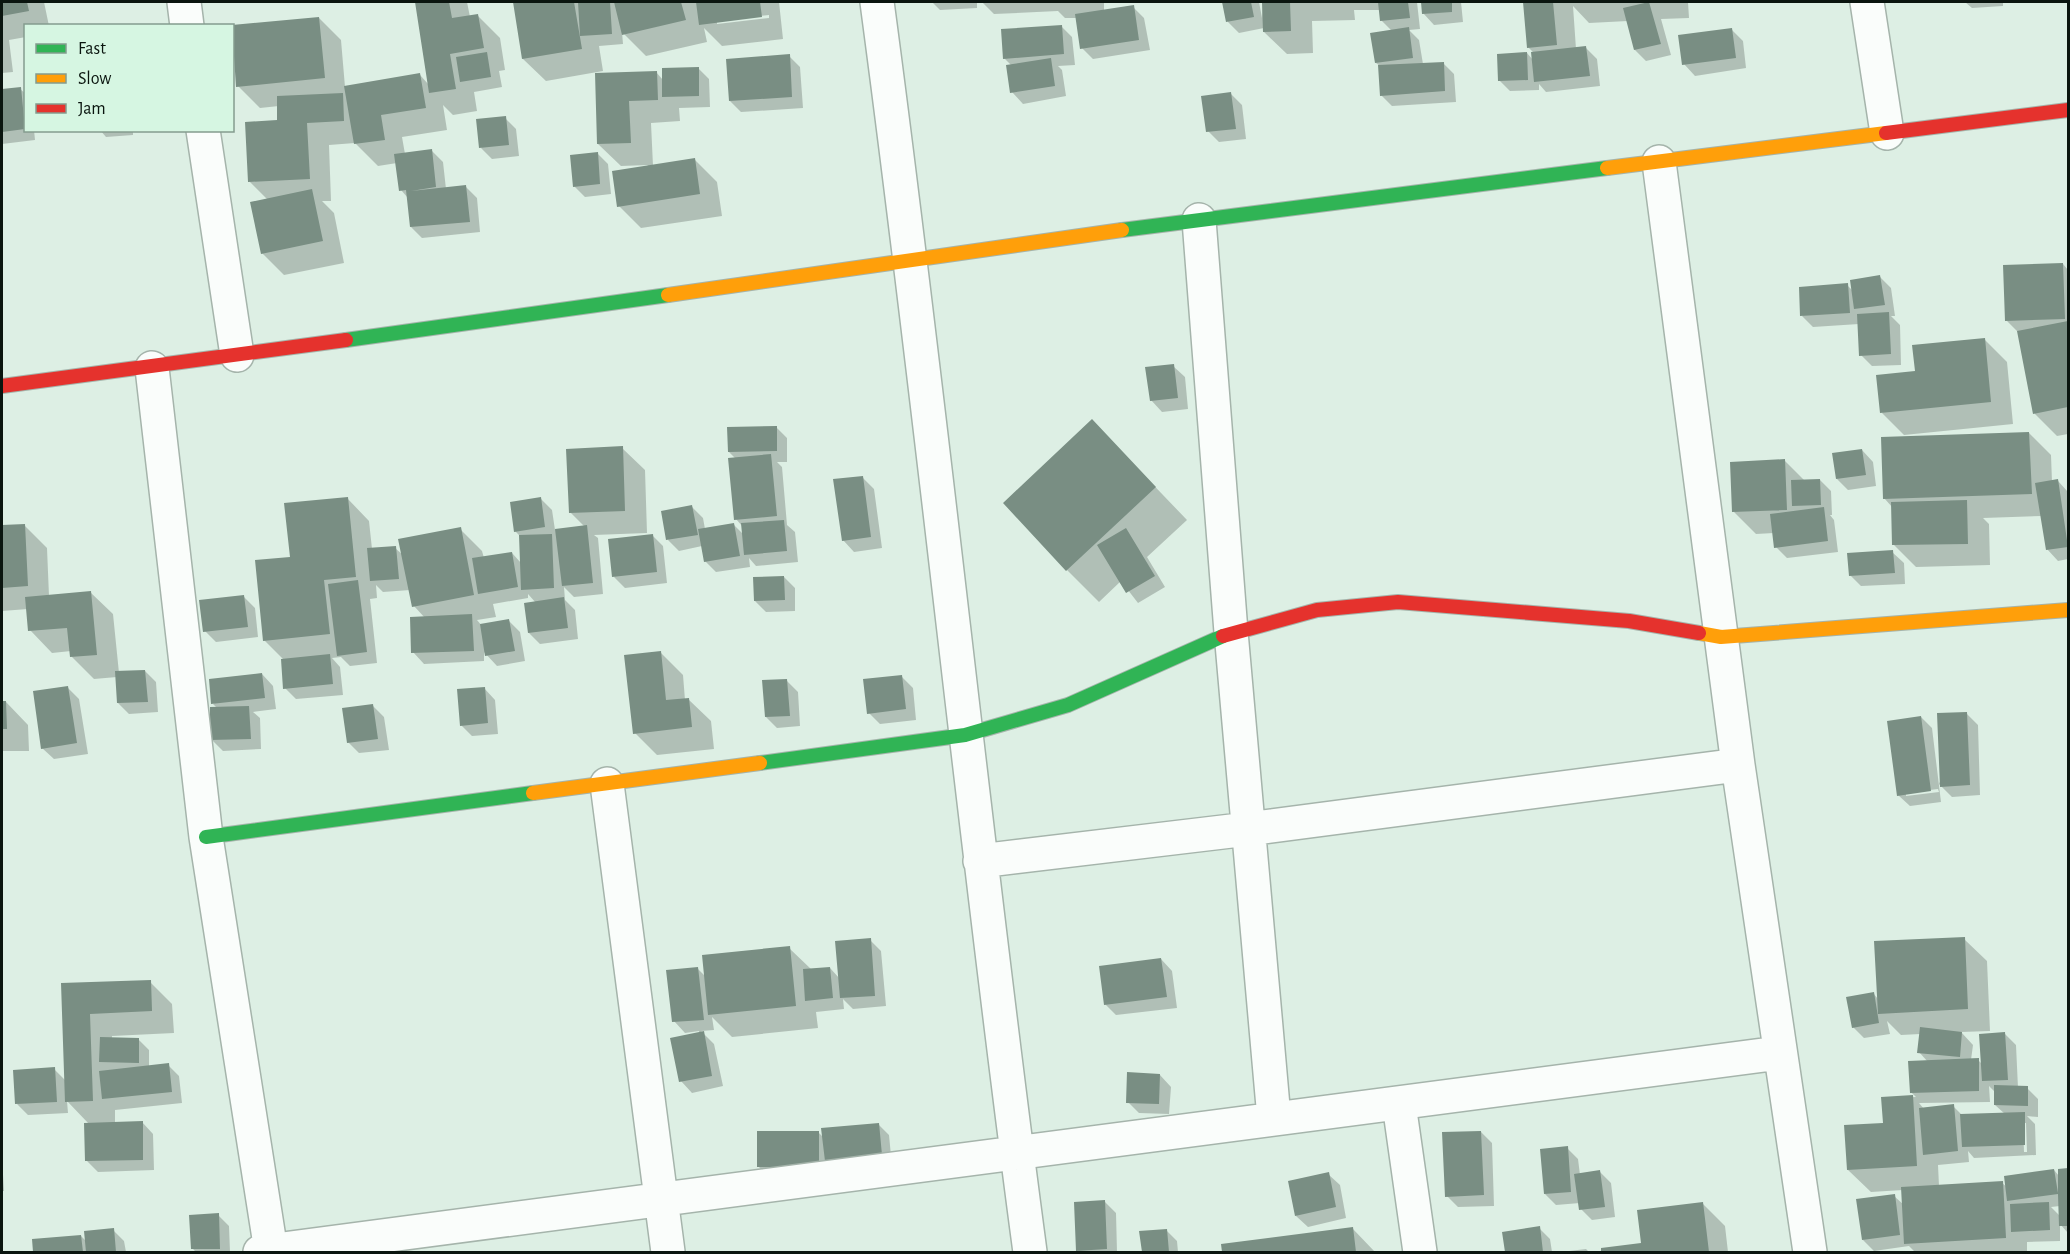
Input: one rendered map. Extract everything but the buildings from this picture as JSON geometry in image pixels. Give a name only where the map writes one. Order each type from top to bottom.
[{"type":"street","points":[[184,2],[187,24]]},
{"type":"street","points":[[877,2],[912,259],[965,735],[1030,1252]]},
{"type":"street","points":[[1867,2],[1887,133]]},
{"type":"street","points":[[2,386],[152,368],[1199,220],[2068,110]]},
{"type":"street","points":[[203,132],[237,355]]},
{"type":"street","points":[[1659,162],[1738,765],[1778,1053],[1810,1252]]},
{"type":"street","points":[[1199,220],[1231,632],[1274,1118]]},
{"type":"street","points":[[152,368],[206,837],[266,1252],[1017,1151],[1399,1104],[1778,1053]]},
{"type":"street","points":[[206,837],[965,735],[1068,705],[1231,632],[1317,610],[1398,602],[1629,621],[1721,637],[2029,615],[2068,610]]},
{"type":"street","points":[[980,861],[1248,829],[1738,765]]},
{"type":"street","points":[[607,784],[668,1252]]},
{"type":"street","points":[[1399,1104],[1420,1252]]},
{"type":"traffic: fast","points":[[1122,230],[1607,168]]},
{"type":"traffic: fast","points":[[346,340],[668,295]]},
{"type":"traffic: fast","points":[[760,763],[965,735],[1068,705],[1223,636]]},
{"type":"traffic: fast","points":[[206,837],[533,793]]},
{"type":"traffic: slow","points":[[1607,168],[1886,133]]},
{"type":"traffic: slow","points":[[668,295],[1122,230]]},
{"type":"traffic: slow","points":[[1699,633],[1721,637],[2068,610]]},
{"type":"traffic: slow","points":[[533,793],[760,763]]},
{"type":"traffic: jam","points":[[1886,133],[2068,110]]},
{"type":"traffic: jam","points":[[2,386],[346,340]]},
{"type":"traffic: jam","points":[[1223,636],[1317,610],[1398,602],[1629,621],[1699,633]]}]
